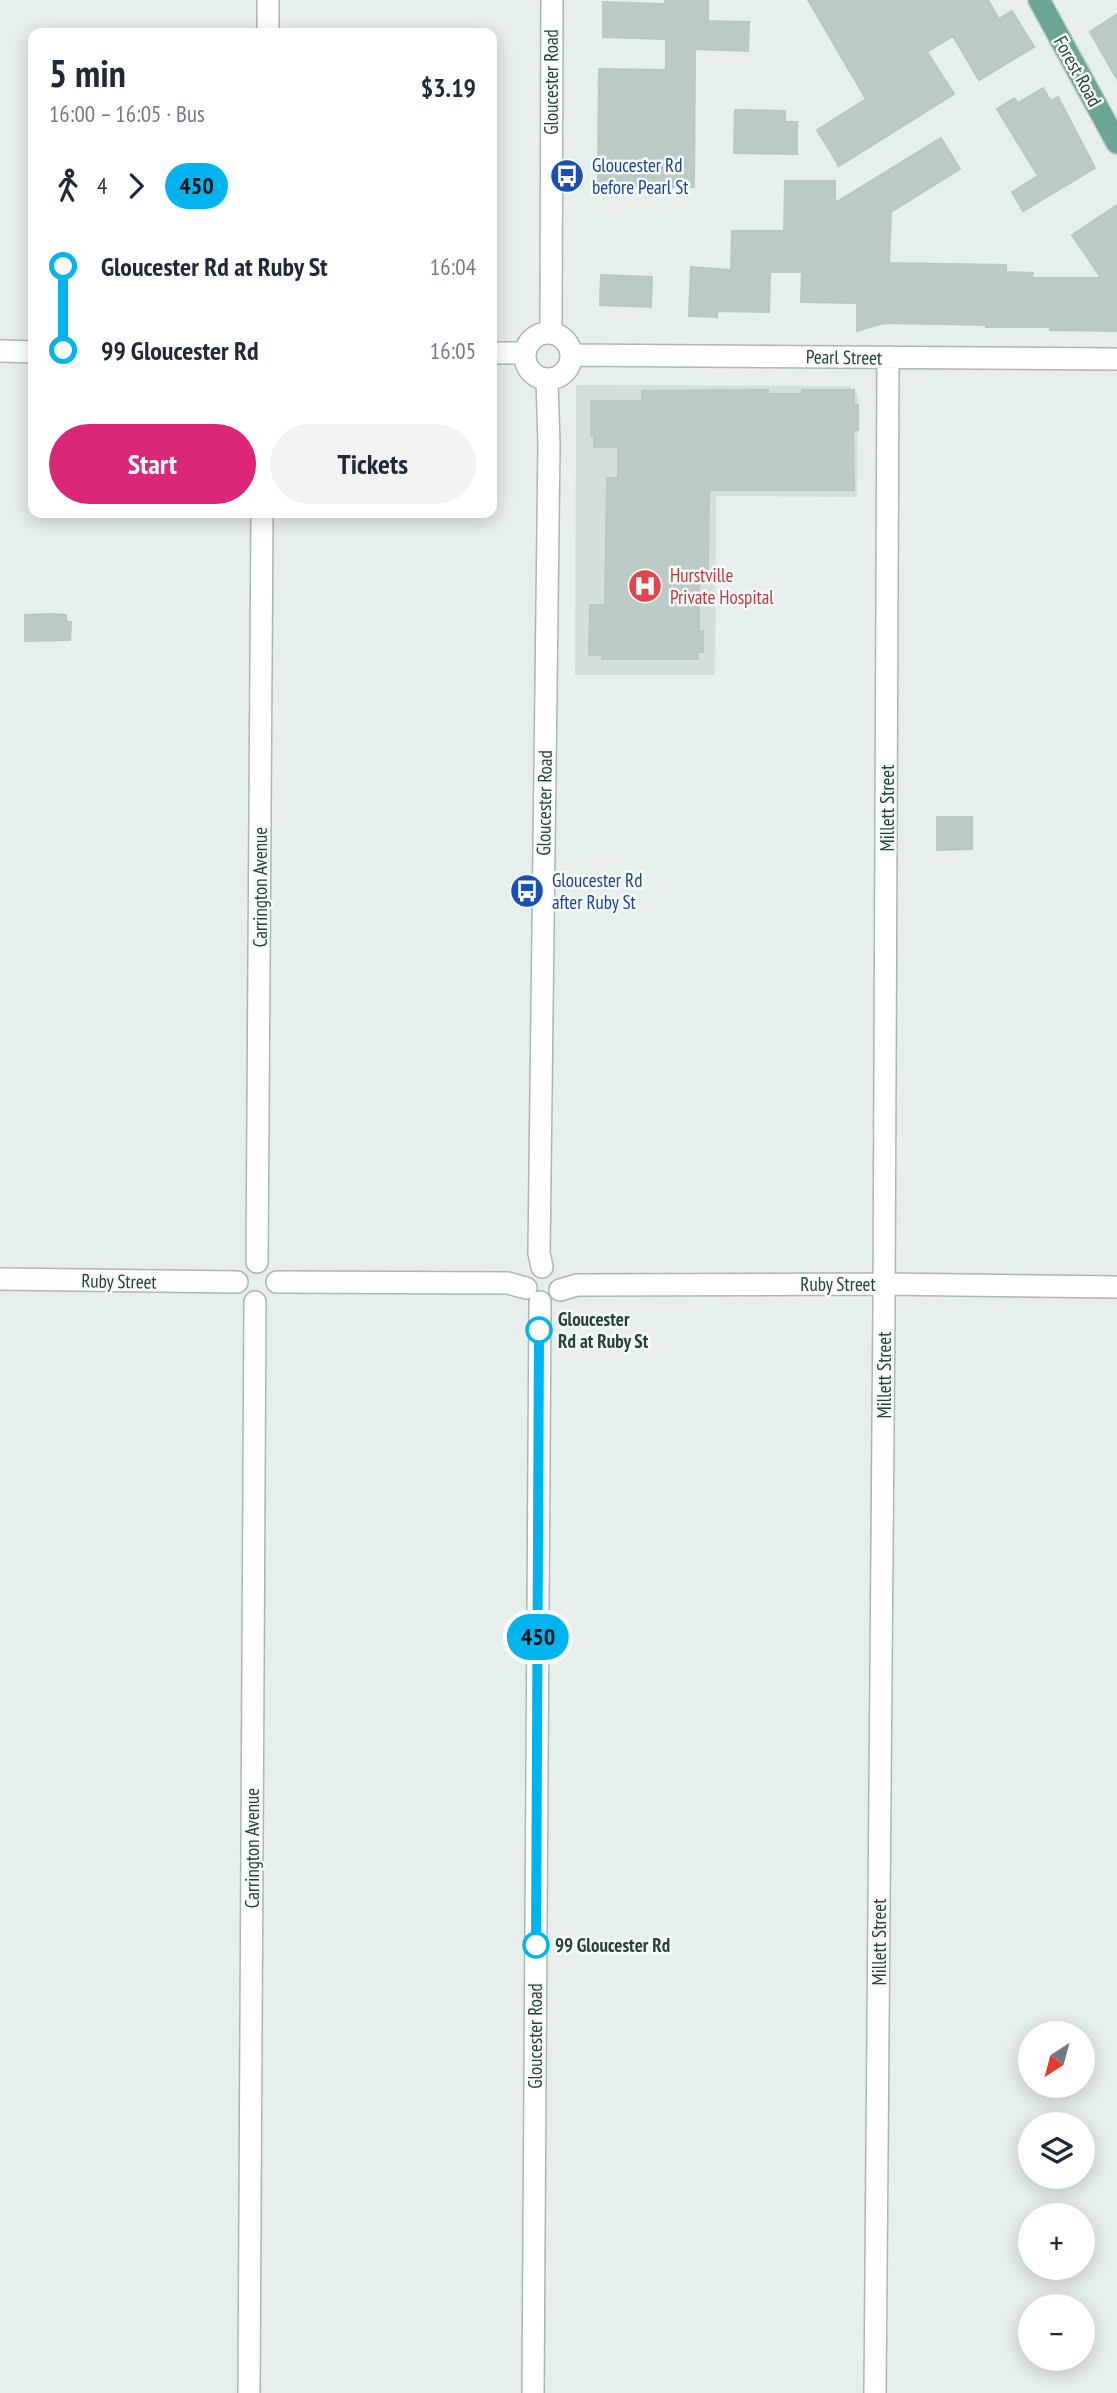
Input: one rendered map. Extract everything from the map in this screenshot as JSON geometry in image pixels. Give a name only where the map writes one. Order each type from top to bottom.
[{"type":"main road","name":"Forest Road","points":[[1039,0],[1117,143]]},
{"type":"street","points":[[268,0],[268,28]]},
{"type":"street","name":"Gloucester Road","points":[[551,332],[552,0]]},
{"type":"street","points":[[551,332],[568,343],[572,355],[561,376],[547,380],[532,374],[527,368],[524,353],[536,335],[551,332]]},
{"type":"street","points":[[0,351],[28,352]]},
{"type":"street","points":[[497,353],[524,353]]},
{"type":"street","name":"Pearl Street","points":[[572,355],[1117,359]]},
{"type":"street","name":"Millett Street","points":[[875,2393],[888,358]]},
{"type":"street","name":"Gloucester Road","points":[[542,1267],[539,1239],[549,445],[547,380]]},
{"type":"street","name":"Carrington Avenue","points":[[257,1262],[262,518]]},
{"type":"street","points":[[257,1262],[271,1268],[277,1282],[276,1291],[271,1297],[255,1302],[246,1299],[237,1282],[245,1266],[257,1262]]},
{"type":"street","points":[[277,1282],[508,1283],[533,1295],[555,1298],[561,1284],[557,1274],[542,1267],[529,1274],[533,1295]]},
{"type":"street","name":"Ruby Street","points":[[0,1279],[237,1282]]},
{"type":"street","name":"Ruby Street","points":[[560,1290],[577,1285],[884,1284],[1117,1287]]},
{"type":"street","name":"Gloucester Road","points":[[533,1295],[533,2393]]},
{"type":"street","name":"Carrington Avenue","points":[[249,2393],[255,1302]]},
{"type":"shaded area","name":"Hurstville Private Hospital","points":[[576,385],[850,386],[858,395],[857,497],[716,496],[715,675],[575,675]]},
{"type":"building","points":[[665,0],[708,0],[708,21],[749,22],[748,51],[695,49],[694,187],[598,186],[599,69],[666,70],[666,39],[603,37],[603,2],[665,4]]},
{"type":"building","points":[[808,0],[988,0],[999,19],[1012,11],[1034,47],[979,80],[953,36],[927,52],[954,94],[839,166],[817,130],[866,99]]},
{"type":"building","points":[[1117,14],[1117,79],[1090,32]]},
{"type":"building","points":[[1043,88],[1051,101],[1058,97],[1095,168],[1023,211],[1012,192],[1038,176],[997,109],[1014,98],[1018,103]]},
{"type":"building","points":[[735,110],[785,111],[785,122],[797,122],[797,154],[734,153]]},
{"type":"building","points":[[941,138],[960,169],[891,212],[889,263],[1006,265],[1006,272],[1033,273],[1032,278],[1101,278],[1072,235],[1117,205],[1117,331],[884,323],[857,331],[857,303],[801,302],[802,272],[770,272],[769,312],[717,311],[717,317],[689,316],[691,267],[731,270],[732,231],[784,231],[785,181],[835,181],[835,203]]},
{"type":"building","points":[[601,275],[652,277],[651,307],[600,305]]},
{"type":"building","name":"Hurstville Private Hospital","points":[[768,390],[768,394],[802,394],[802,390],[854,390],[854,405],[858,405],[858,430],[853,431],[854,490],[709,490],[708,573],[699,578],[699,631],[703,631],[703,652],[698,652],[698,659],[602,659],[602,655],[589,655],[590,605],[605,605],[607,478],[618,478],[618,447],[594,447],[594,436],[591,436],[591,401],[642,401],[642,391]]},
{"type":"building","points":[[25,615],[66,615],[66,621],[71,622],[70,640],[25,641]]},
{"type":"building","points":[[937,817],[972,817],[972,849],[937,850]]},
{"type":"bus line","name":"450","points":[[536,1945],[539,1330]]},
{"type":"place","name":"Gloucester Rd before Pearl St","points":[[567,176]]},
{"type":"place","name":"Hurstville Private Hospital","points":[[645,586]]},
{"type":"place","name":"Gloucester Rd after Ruby St","points":[[527,891]]},
{"type":"place","name":"Gloucester Rd at Ruby St","points":[[539,1330]]},
{"type":"place","name":"99 Gloucester Rd","points":[[536,1945]]}]
